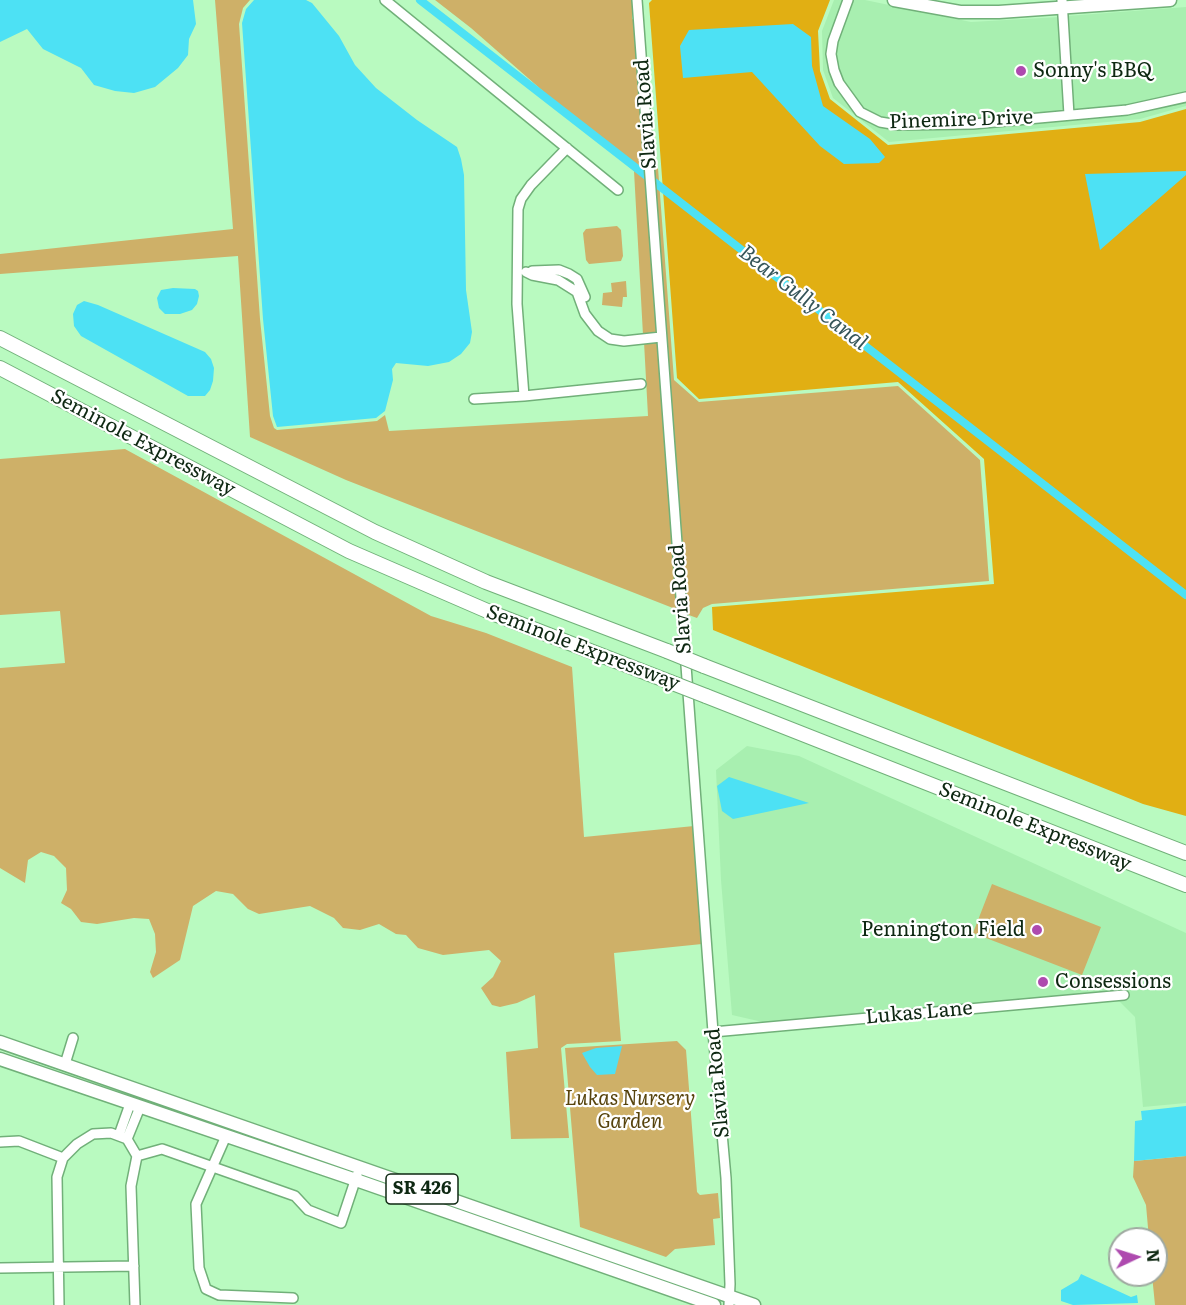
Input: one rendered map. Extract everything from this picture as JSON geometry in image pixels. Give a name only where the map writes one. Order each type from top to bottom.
[{"type":"highway","name":"Seminole Expressway","points":[[0,338],[375,532],[486,582],[1186,854]]},
{"type":"highway","name":"Seminole Expressway","points":[[0,368],[349,551],[492,613],[1186,885]]},
{"type":"highway","points":[[1132,865],[1186,895]]},
{"type":"main road","points":[[894,0],[960,12],[999,12],[1062,4],[1170,0]]},
{"type":"main road","name":"SR 426","points":[[0,1042],[360,1167],[729,1301],[754,1305]]},
{"type":"main road","name":"SR 426","points":[[0,1059],[714,1305]]},
{"type":"street","points":[[385,0],[618,190]]},
{"type":"street","name":"Slavia Road","points":[[637,0],[713,1032],[726,1178],[729,1301]]},
{"type":"street","name":"Pinemire Drive","points":[[848,0],[833,40],[831,54],[834,70],[839,83],[860,112],[880,122],[973,124],[1127,110],[1186,97]]},
{"type":"street","points":[[1062,4],[1069,115]]},
{"type":"street","points":[[524,396],[516,304],[522,272],[518,209],[521,199],[531,185],[567,148]]},
{"type":"street","points":[[522,272],[558,280],[577,292],[591,323],[610,339],[624,342],[661,337]]},
{"type":"street","points":[[474,399],[641,384]]},
{"type":"street","name":"Lukas Lane","points":[[713,1032],[1124,995]]},
{"type":"street","points":[[65,1064],[74,1038]]},
{"type":"street","points":[[123,1137],[135,1106]]},
{"type":"street","points":[[59,1305],[57,1177],[63,1158],[77,1144],[93,1134],[111,1133],[123,1137],[137,1156],[130,1186],[135,1305]]},
{"type":"street","points":[[226,1136],[214,1168],[196,1204],[199,1268],[206,1290],[219,1295],[293,1298]]},
{"type":"street","points":[[0,1142],[19,1141],[63,1158]]},
{"type":"street","points":[[137,1156],[162,1149],[295,1196],[308,1210],[341,1223],[360,1167]]},
{"type":"street","points":[[0,1268],[134,1266]]},
{"type":"shaded area","points":[[652,0],[830,0],[818,31],[820,71],[830,99],[888,145],[1140,122],[1186,109],[1186,816],[1143,804],[713,630],[712,607],[994,584],[984,459],[898,382],[699,399],[677,378],[649,3]]},
{"type":"shaded area","points":[[834,0],[844,0],[829,40],[835,84],[857,114],[898,128],[1186,100],[1186,106],[1140,119],[889,142],[833,98],[823,70],[822,31]]},
{"type":"shaded area","points":[[852,0],[865,0],[971,22],[1059,17],[1065,112],[973,120],[898,121],[881,119],[863,109],[842,81],[838,69],[835,54],[837,41]]},
{"type":"shaded area","points":[[1186,7],[1186,93],[1126,107],[1073,111],[1067,16]]},
{"type":"shaded area","points":[[747,746],[799,756],[1186,933],[1186,1103],[1143,1107],[1135,1017],[1114,996],[780,1026],[732,1015],[721,880],[716,770]]},
{"type":"green space","points":[[215,0],[250,0],[243,8],[239,24],[260,319],[270,416],[274,428],[277,430],[377,421],[385,415],[389,431],[648,416],[644,342],[658,341],[678,610],[346,480],[250,437],[238,256],[0,274],[0,254],[233,229]]},
{"type":"green space","points":[[435,0],[632,0],[657,334],[643,335],[634,171],[471,28]]},
{"type":"green space","points":[[654,166],[658,168],[674,380],[699,402],[898,386],[980,460],[989,581],[712,604],[703,608],[697,618],[686,614]]},
{"type":"green space","points":[[617,226],[621,230],[623,256],[621,261],[589,264],[586,260],[583,233],[586,229]]},
{"type":"green space","points":[[626,281],[627,297],[623,297],[622,307],[602,305],[603,293],[612,292],[611,283]]},
{"type":"green space","points":[[125,449],[431,616],[486,633],[572,667],[584,837],[694,826],[702,944],[614,953],[621,1041],[567,1044],[561,1048],[569,1138],[511,1139],[506,1052],[538,1048],[535,995],[500,1007],[492,1005],[481,988],[493,977],[501,961],[489,950],[443,955],[418,948],[406,935],[396,934],[379,924],[360,930],[343,928],[334,918],[310,906],[259,914],[248,909],[233,894],[216,891],[193,906],[180,960],[153,978],[150,972],[156,952],[155,934],[149,919],[134,918],[97,924],[81,922],[71,909],[61,903],[67,890],[66,868],[54,856],[41,852],[28,860],[25,883],[0,868],[0,668],[65,663],[60,611],[0,615],[0,459]]},
{"type":"green space","name":"Pennington Field","points":[[992,884],[1101,927],[1082,975],[973,933]]},
{"type":"green space","name":"Lukas Nursery Garden","points":[[677,1041],[686,1050],[697,1192],[700,1195],[718,1193],[720,1218],[713,1219],[715,1245],[675,1249],[666,1257],[580,1227],[565,1048]]},
{"type":"green space","points":[[1186,1156],[1186,1305],[1155,1305],[1153,1287],[1168,1287],[1168,1227],[1148,1227],[1146,1205],[1133,1177],[1134,1161]]},
{"type":"water","points":[[0,0],[193,0],[196,24],[189,39],[188,55],[178,68],[155,87],[134,93],[115,91],[94,85],[81,68],[43,49],[27,29],[0,42]]},
{"type":"water","points":[[254,0],[306,0],[312,3],[339,36],[355,65],[376,88],[457,147],[461,159],[464,175],[466,290],[472,332],[470,343],[461,354],[449,362],[428,366],[396,363],[392,369],[393,380],[385,411],[376,418],[277,427],[273,416],[263,319],[242,23],[246,9]]},
{"type":"water","points":[[793,24],[811,37],[812,66],[823,106],[870,139],[885,157],[879,163],[844,164],[820,146],[752,72],[683,78],[680,46],[689,30]]},
{"type":"water","points":[[1186,171],[1186,175],[1100,250],[1085,174]]},
{"type":"water","points":[[173,288],[198,291],[197,304],[192,310],[180,314],[165,314],[159,308],[157,298],[161,290]]},
{"type":"water","points":[[84,301],[205,352],[214,368],[210,390],[205,396],[188,396],[81,336],[74,326],[73,314],[77,305]]},
{"type":"water","points":[[729,777],[809,803],[733,819],[722,811],[717,786]]},
{"type":"water","points":[[622,1046],[615,1074],[597,1075],[582,1053],[596,1048]]},
{"type":"water","points":[[1186,1106],[1186,1156],[1134,1161],[1135,1121],[1142,1120],[1141,1111]]},
{"type":"water","points":[[1081,1274],[1131,1297],[1137,1295],[1138,1303],[1073,1305],[1061,1301],[1061,1290],[1078,1280]]},
{"type":"waterway","name":"Bear Gully Canal","points":[[420,0],[1186,595]]},
{"type":"place","name":"Sonny's BBQ","points":[[1021,71]]},
{"type":"place","name":"Pennington Field","points":[[1037,930]]},
{"type":"place","name":"Consessions","points":[[1043,982]]}]
